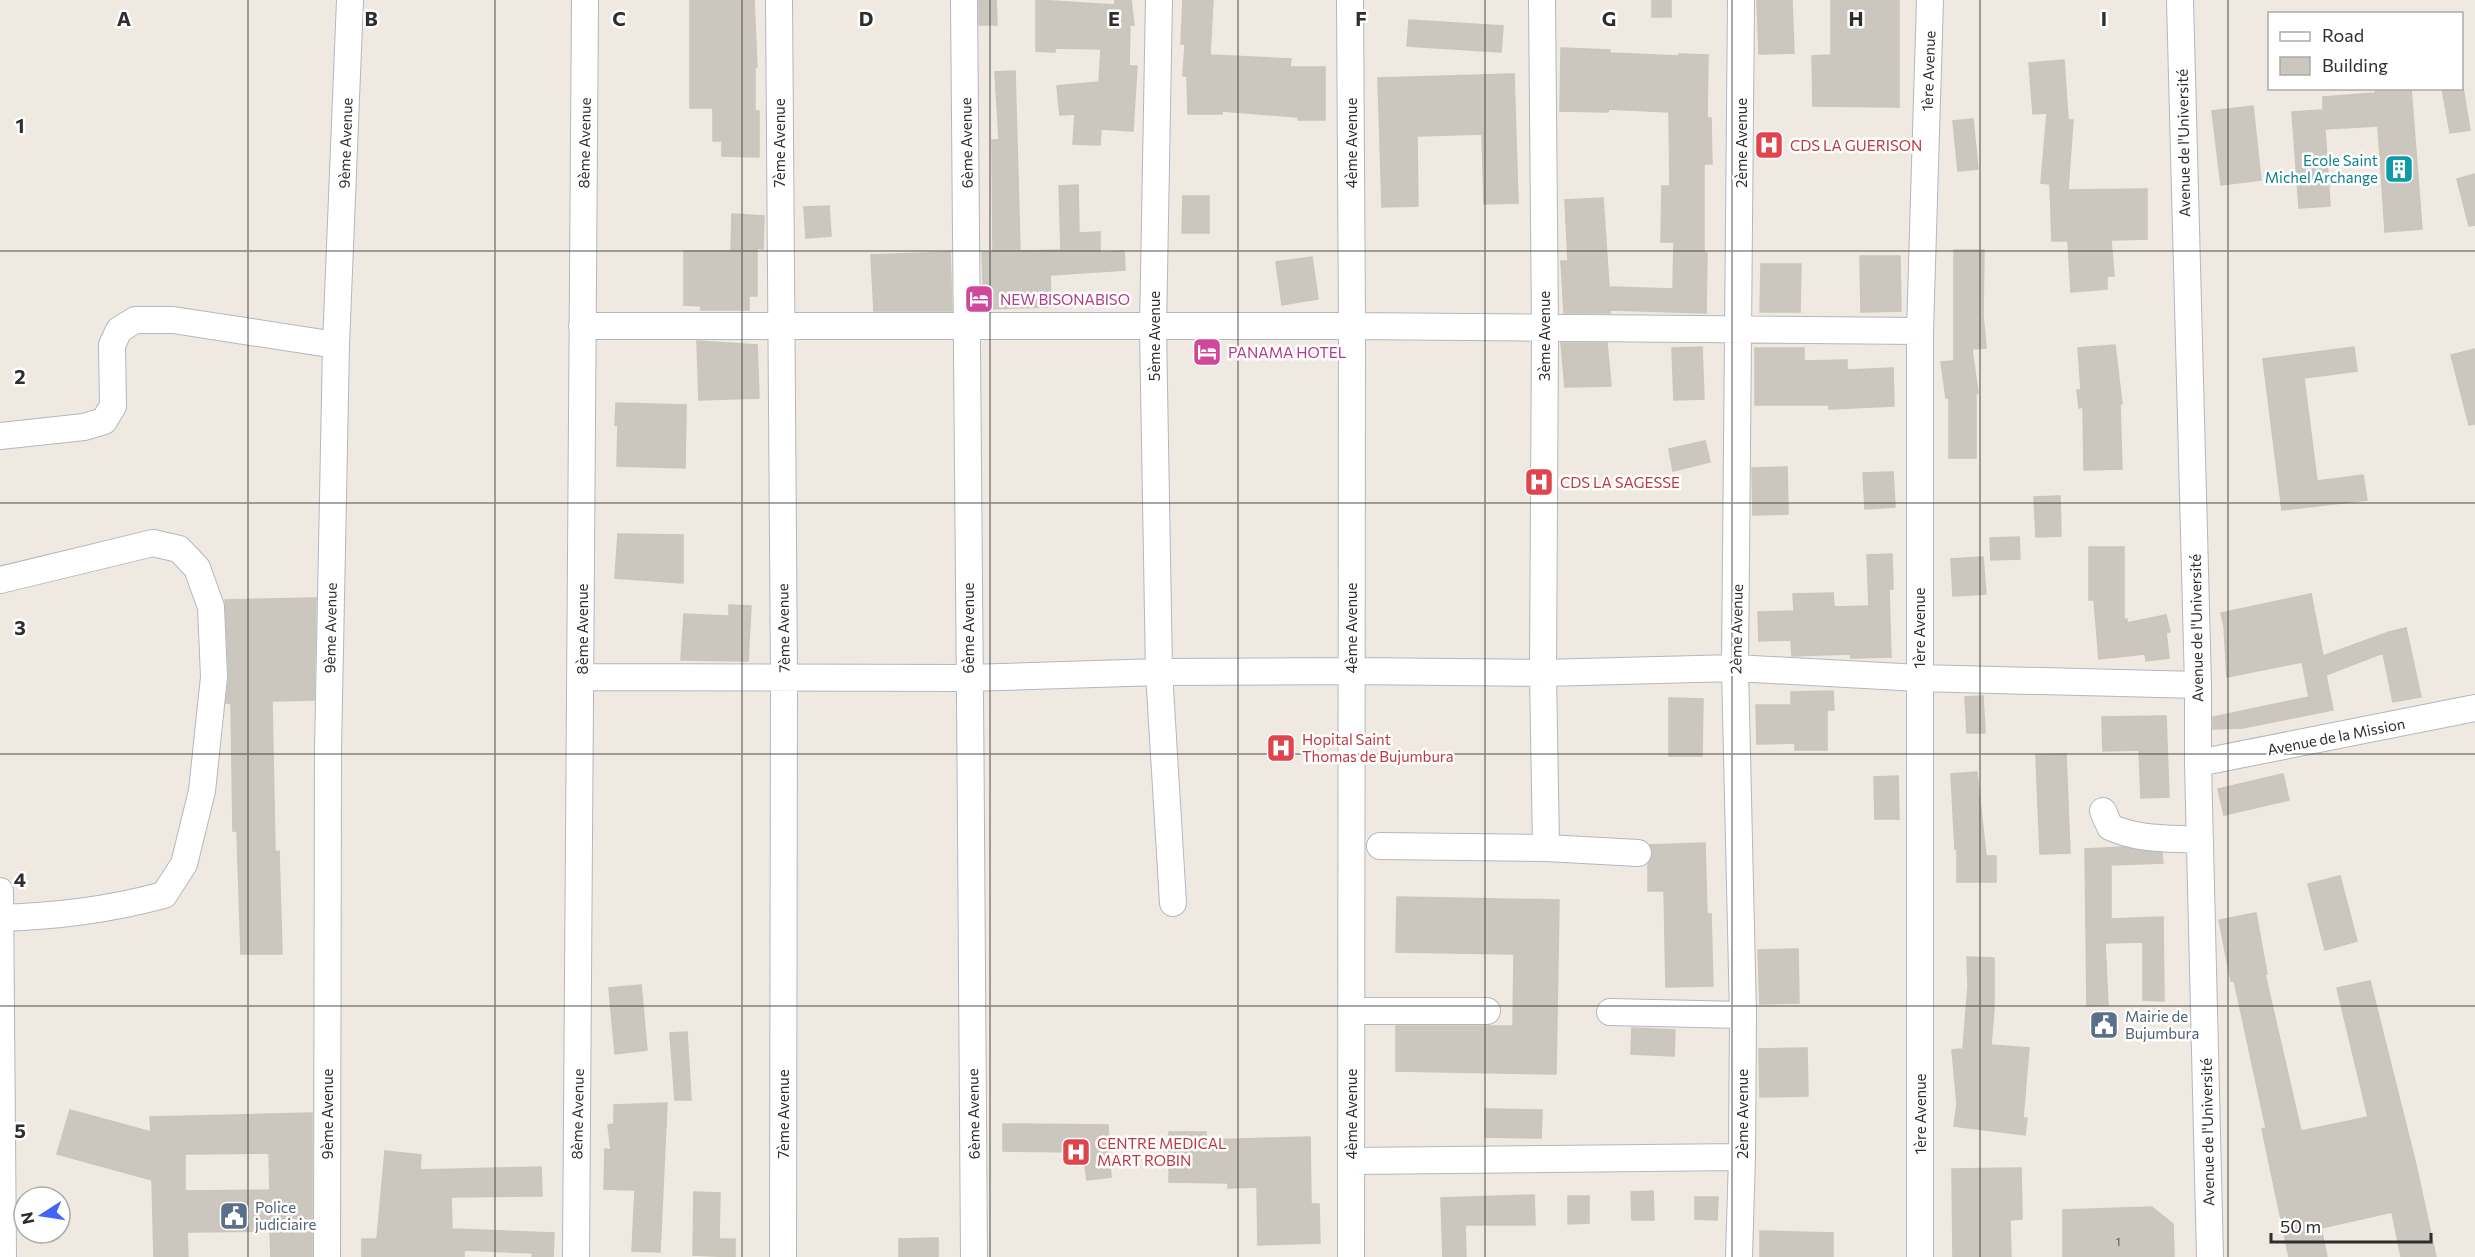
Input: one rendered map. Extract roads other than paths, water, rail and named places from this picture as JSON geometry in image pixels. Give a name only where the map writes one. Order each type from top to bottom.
[{"type":"street","name":"9ème Avenue","points":[[327,1257],[327,750],[336,345],[350,0]]},
{"type":"street","name":"8ème Avenue","points":[[576,1257],[582,677],[585,0]]},
{"type":"street","name":"7ème Avenue","points":[[778,0],[784,677],[783,1257]]},
{"type":"street","name":"6ème Avenue","points":[[964,0],[974,1257]]},
{"type":"street","name":"5ème Avenue","points":[[1159,0],[1154,328],[1159,672],[1173,903]]},
{"type":"street","name":"4ème Avenue","points":[[1350,0],[1351,1257]]},
{"type":"street","name":"3ème Avenue","points":[[1542,0],[1545,329],[1543,673],[1546,848]]},
{"type":"street","name":"2ème Avenue","points":[[1739,1257],[1743,1015],[1735,668],[1740,331],[1741,0]]},
{"type":"street","name":"1ère Avenue","points":[[1920,1257],[1920,331],[1930,0]]},
{"type":"street","name":"Avenue de l'Université","points":[[2180,0],[2210,1257]]},
{"type":"street","points":[[0,436],[84,427],[104,421],[113,406],[112,345],[119,330],[135,320],[173,320],[336,345]]},
{"type":"street","points":[[582,326],[1154,328],[1352,326],[1920,331]]},
{"type":"street","points":[[0,580],[153,543],[179,549],[197,568],[211,607],[214,677],[202,791],[184,864],[164,895],[116,908],[51,916],[0,918]]},
{"type":"street","points":[[582,677],[968,678],[1159,672],[1543,673],[1735,668],[1919,678],[2198,685]]},
{"type":"street","name":"Avenue de la Mission","points":[[2198,763],[2475,708]]},
{"type":"street","points":[[2103,811],[2110,827],[2134,836],[2200,840]]},
{"type":"street","points":[[1380,846],[1546,848],[1638,853]]},
{"type":"street","points":[[0,891],[3,1257]]},
{"type":"street","points":[[1351,1011],[1486,1011]]},
{"type":"street","points":[[1610,1012],[1743,1015]]},
{"type":"street","points":[[1351,1161],[1742,1157]]},
{"type":"place","name":"CDS LA GUERISON","points":[[1769,145]]},
{"type":"place","name":"Ecole Saint Michel Archange","points":[[2399,169]]},
{"type":"place","name":"NEW BISONABISO","points":[[979,299]]},
{"type":"place","name":"PANAMA HOTEL","points":[[1207,352]]},
{"type":"place","name":"CDS LA SAGESSE","points":[[1539,482]]},
{"type":"place","name":"Hopital Saint Thomas de Bujumbura","points":[[1281,748]]},
{"type":"place","name":"Mairie de Bujumbura","points":[[2104,1025]]},
{"type":"place","name":"CENTRE MEDICAL MART ROBIN","points":[[1076,1152]]},
{"type":"place","name":"Police judiciaire","points":[[234,1216]]}]
